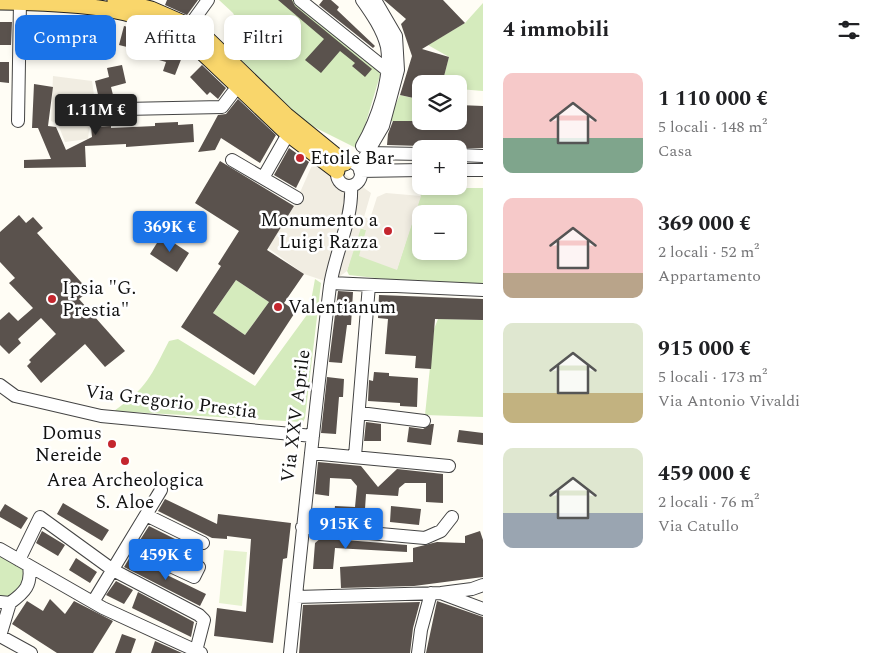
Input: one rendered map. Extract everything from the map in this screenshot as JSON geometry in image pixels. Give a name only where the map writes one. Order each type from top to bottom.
[{"type":"main road","points":[[115,0],[151,9],[166,15]]},
{"type":"main road","points":[[0,2],[108,10],[154,22],[187,38],[288,134],[351,167]]},
{"type":"main road","points":[[214,48],[286,116],[351,167]]},
{"type":"street","points":[[197,15],[208,0]]},
{"type":"street","points":[[300,0],[387,70]]},
{"type":"street","points":[[351,167],[360,178],[351,186],[340,182],[351,167],[367,137],[381,100],[387,70],[386,47],[380,27],[362,0]]},
{"type":"street","points":[[351,167],[367,153],[382,126],[398,70],[396,36],[375,0]]},
{"type":"street","points":[[18,121],[20,2]]},
{"type":"street","points":[[75,110],[222,107],[238,86]]},
{"type":"street","points":[[263,178],[288,134]]},
{"type":"street","points":[[367,153],[412,154]]},
{"type":"street","points":[[467,156],[483,156]]},
{"type":"street","points":[[232,160],[297,198]]},
{"type":"street","points":[[351,167],[412,170]]},
{"type":"street","points":[[467,170],[483,170]]},
{"type":"street","name":"Via XXV Aprile","points":[[290,653],[302,527],[331,283],[352,203],[351,186]]},
{"type":"street","points":[[331,283],[483,290]]},
{"type":"street","points":[[355,456],[369,284]]},
{"type":"street","name":"Via Gregorio Prestia","points":[[0,385],[15,396],[101,416],[313,436]]},
{"type":"street","points":[[360,413],[424,421]]},
{"type":"street","points":[[311,453],[449,466]]},
{"type":"street","points":[[93,602],[161,490]]},
{"type":"street","points":[[146,515],[203,543]]},
{"type":"street","points":[[0,549],[24,563],[93,602],[199,652],[204,620],[199,615],[112,570],[40,517],[24,563],[31,578],[28,586],[5,602],[0,636],[28,651]]},
{"type":"street","points":[[302,527],[425,538],[441,532],[452,518]]},
{"type":"street","points":[[127,546],[194,577],[199,567]]},
{"type":"street","points":[[296,597],[436,593],[472,590],[483,585]]},
{"type":"street","points":[[436,593],[483,609]]},
{"type":"street","points":[[418,653],[421,630],[436,593]]},
{"type":"green space","points":[[219,0],[293,0],[381,72],[358,149],[306,123],[241,60],[301,60],[301,15],[234,15]]},
{"type":"green space","points":[[483,3],[483,91],[467,90],[467,75],[444,75],[449,57],[428,45],[465,23]]},
{"type":"green space","points":[[400,95],[412,98],[412,122],[388,121]]},
{"type":"green space","points":[[467,188],[483,188],[483,290],[349,275],[347,271],[359,228],[366,230],[397,269],[412,222],[412,260],[467,260],[467,205],[418,205],[421,195],[467,195]]},
{"type":"green space","points":[[315,279],[321,283],[303,422],[114,411],[134,395],[147,381],[169,341],[178,339],[255,386],[309,312]]},
{"type":"green space","points":[[236,280],[269,302],[245,335],[213,313]]},
{"type":"green space","points":[[438,319],[483,320],[483,417],[425,415],[434,329]]},
{"type":"green space","points":[[0,549],[29,566],[28,586],[0,602]]},
{"type":"green space","points":[[224,550],[247,552],[242,606],[219,603]]},
{"type":"shaded area","points":[[53,76],[92,81],[95,102],[131,99],[133,120],[90,123],[88,139],[65,142],[58,124],[51,121]]},
{"type":"shaded area","points":[[317,154],[371,193],[364,217],[370,219],[377,197],[386,193],[421,196],[418,205],[412,205],[412,224],[397,270],[359,256],[366,230],[361,228],[347,271],[331,283],[304,274],[268,248],[294,206]]},
{"type":"building","points":[[167,0],[198,0],[187,15],[165,5]]},
{"type":"building","points":[[278,0],[292,0],[295,6],[372,69],[365,77],[352,66],[355,63],[340,51],[321,73],[305,60],[324,39],[301,20],[301,15],[296,15]]},
{"type":"building","points":[[323,0],[331,0],[339,7],[337,10],[375,46],[373,48],[319,5]]},
{"type":"building","points":[[384,0],[443,0],[465,23],[422,49],[449,57],[444,75],[412,75],[412,98],[400,95],[412,56],[401,24],[406,19]]},
{"type":"building","points":[[0,22],[12,22],[11,45],[0,45]]},
{"type":"building","points":[[124,26],[126,27],[126,47],[119,45]]},
{"type":"building","points":[[159,60],[181,60],[175,75],[163,71],[166,62]]},
{"type":"building","points":[[0,62],[9,62],[9,83],[0,82]]},
{"type":"building","points":[[122,65],[126,83],[111,87],[113,95],[99,99],[95,81],[109,77],[107,68]]},
{"type":"building","points":[[202,65],[226,88],[218,99],[210,92],[207,95],[190,77]]},
{"type":"building","points":[[34,84],[53,87],[48,126],[56,127],[66,150],[92,137],[91,127],[155,126],[155,123],[178,122],[178,125],[193,124],[194,142],[126,147],[126,144],[85,146],[86,167],[24,168],[24,160],[51,159],[38,128],[32,128]]},
{"type":"building","points":[[238,99],[276,135],[260,163],[221,138],[215,150],[198,152],[218,115],[226,114]]},
{"type":"building","points":[[467,105],[483,106],[483,148],[467,148],[467,140],[412,140],[412,146],[387,145],[388,134],[393,121],[412,121],[412,130],[467,130]]},
{"type":"building","points":[[289,148],[309,162],[296,188],[274,175]]},
{"type":"building","name":"Valentianum","points":[[220,161],[294,206],[267,250],[304,274],[284,303],[296,311],[254,375],[181,327],[221,266],[218,264],[239,231],[195,203]],"holes":[[[236,280],[269,302],[245,335],[213,313]]]},
{"type":"building","name":"Ipsia \"G. Prestia\"","points":[[19,215],[26,223],[33,217],[43,228],[37,233],[89,291],[79,299],[125,351],[105,367],[85,344],[41,383],[27,366],[31,362],[29,360],[56,334],[41,318],[18,339],[21,343],[9,354],[0,345],[0,320],[9,312],[18,321],[33,308],[9,283],[15,278],[0,262],[0,232]]},
{"type":"building","points":[[162,235],[189,253],[177,272],[150,254]]},
{"type":"building","points":[[338,291],[353,292],[351,325],[347,325],[342,363],[329,362]]},
{"type":"building","points":[[379,295],[483,299],[483,320],[435,319],[431,369],[415,368],[416,356],[385,354],[388,319],[378,318]]},
{"type":"building","points":[[374,372],[389,373],[389,376],[418,378],[417,407],[400,406],[400,403],[368,401],[369,380],[373,381]]},
{"type":"building","points":[[327,377],[344,379],[343,397],[339,397],[336,434],[321,433]]},
{"type":"building","points":[[366,422],[381,424],[381,441],[364,441]]},
{"type":"building","points":[[434,424],[431,445],[407,442],[409,427],[423,429]]},
{"type":"building","points":[[459,430],[483,433],[483,445],[457,442]]},
{"type":"building","points":[[318,462],[361,466],[378,487],[397,469],[443,474],[443,503],[426,502],[426,483],[405,483],[399,488],[398,496],[366,494],[364,524],[333,522],[335,506],[355,507],[357,486],[351,479],[330,478],[329,496],[315,494]]},
{"type":"building","points":[[165,499],[217,524],[218,514],[291,523],[287,558],[283,559],[273,643],[214,636],[217,608],[246,612],[251,539],[227,536],[227,539],[212,538],[158,511]]},
{"type":"building","points":[[63,503],[109,530],[102,541],[57,514]]},
{"type":"building","points":[[5,504],[28,518],[21,529],[0,517],[0,512]]},
{"type":"building","points":[[391,506],[421,509],[419,525],[390,522]]},
{"type":"building","points":[[149,526],[197,550],[190,565],[140,540]]},
{"type":"building","points":[[42,531],[65,545],[58,556],[36,543]]},
{"type":"building","points":[[480,531],[483,540],[483,577],[414,586],[341,588],[340,567],[413,562],[413,548],[437,542],[465,543],[465,536]]},
{"type":"building","points":[[321,538],[407,545],[407,552],[335,548],[333,569],[313,569],[315,543]]},
{"type":"building","points":[[130,557],[206,594],[200,606],[124,567]]},
{"type":"building","points":[[76,558],[97,572],[90,583],[69,570]]},
{"type":"building","points":[[116,581],[133,590],[124,604],[106,595]]},
{"type":"building","points":[[138,592],[194,622],[191,637],[132,608]]},
{"type":"building","points":[[50,599],[65,614],[74,601],[113,621],[93,653],[57,653],[12,624],[27,601],[43,611]]},
{"type":"building","points":[[437,601],[483,617],[483,653],[426,653]]},
{"type":"building","points":[[420,602],[413,628],[410,653],[299,653],[303,605]]},
{"type":"building","points":[[122,634],[136,639],[131,653],[115,653]]},
{"type":"building","points":[[155,641],[182,653],[151,653]]},
{"type":"place","name":"Etoile Bar","points":[[300,158]]},
{"type":"place","name":"Monumento a Luigi Razza","points":[[388,231]]},
{"type":"place","name":"Ipsia \"G. Prestia\"","points":[[52,299]]},
{"type":"place","name":"Valentianum","points":[[278,307]]},
{"type":"place","name":"Domus Nereide","points":[[112,444]]},
{"type":"place","name":"Area Archeologica S. Aloe","points":[[125,461]]}]
